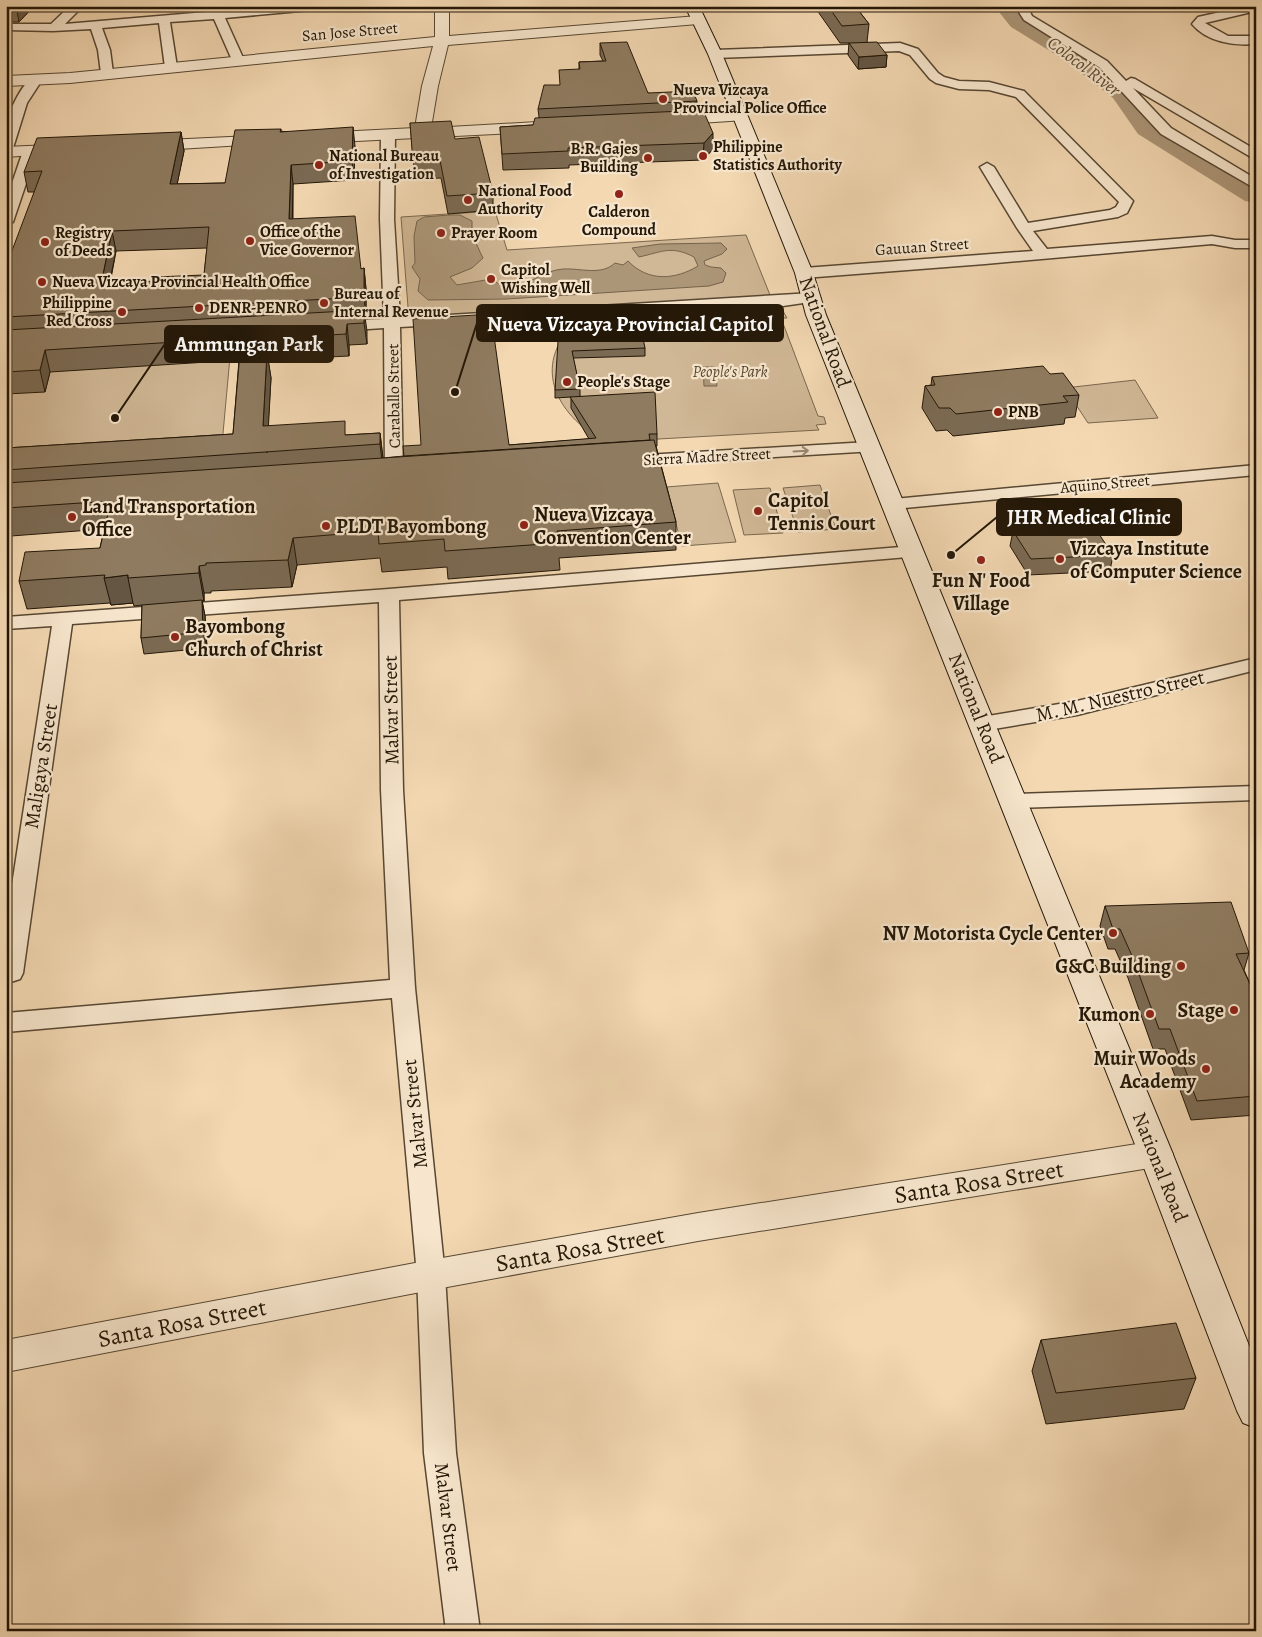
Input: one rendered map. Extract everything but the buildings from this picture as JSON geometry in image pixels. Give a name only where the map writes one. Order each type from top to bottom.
[{"type":"street","points":[[53,28],[77,6]]},
{"type":"street","points":[[6,27],[53,28],[95,26],[322,6]]},
{"type":"street","points":[[422,132],[430,86],[442,41],[442,6]]},
{"type":"street","points":[[1020,6],[1028,18],[1256,156]]},
{"type":"street","points":[[1208,6],[1224,14]]},
{"type":"street","points":[[1256,8],[1202,19],[1198,24],[1230,41],[1256,40]]},
{"type":"street","name":"San Jose Street","points":[[6,81],[36,80],[442,41],[695,13]]},
{"type":"street","name":"National Road","points":[[695,13],[715,54],[804,273],[816,315],[1156,1154],[1256,1411]]},
{"type":"street","points":[[218,15],[238,60]]},
{"type":"street","points":[[164,19],[171,67]]},
{"type":"street","points":[[95,26],[104,50],[107,73]]},
{"type":"street","points":[[715,54],[900,47],[911,49],[934,76],[940,80],[959,85],[989,86],[1020,94],[1122,197],[1125,204],[1119,212],[1091,219],[1024,228]]},
{"type":"street","points":[[1103,64],[1166,131],[1256,185]]},
{"type":"street","points":[[36,80],[19,102],[6,150],[90,148]]},
{"type":"street","points":[[658,121],[739,117]]},
{"type":"street","points":[[130,146],[550,126]]},
{"type":"street","name":"Caraballo Street","points":[[388,135],[387,219],[392,322],[394,477]]},
{"type":"street","points":[[6,222],[30,150]]},
{"type":"street","points":[[987,167],[1024,228],[1043,254]]},
{"type":"street","name":"Gauuan Street","points":[[804,273],[1212,240],[1242,245],[1256,244]]},
{"type":"street","points":[[326,326],[773,302],[812,298]]},
{"type":"street","name":"Sierra Madre Street","points":[[613,462],[869,447]]},
{"type":"street","name":"Aquino Street","points":[[894,504],[1256,470]]},
{"type":"street","points":[[375,479],[414,476]]},
{"type":"street","points":[[6,623],[389,596],[913,552]]},
{"type":"street","name":"Malvar Street","points":[[389,596],[392,790],[403,988],[431,1275],[440,1453],[463,1631]]},
{"type":"street","name":"Maligaya Street","points":[[11,973],[63,619]]},
{"type":"street","name":"M. M. Nuestro Street","points":[[982,724],[1077,708],[1256,664]]},
{"type":"street","points":[[1014,801],[1256,792]]},
{"type":"street","points":[[6,1022],[403,988]]},
{"type":"street","name":"Santa Rosa Street","points":[[6,1356],[431,1275],[698,1228],[1156,1154]]},
{"type":"green space","points":[[495,211],[507,250],[746,235],[772,300],[409,320],[401,217]]},
{"type":"green space","name":"People's Park","points":[[771,306],[775,311],[783,311],[787,318],[781,318],[818,416],[824,417],[826,424],[816,425],[819,430],[605,442],[572,417],[561,402],[554,386],[552,369],[556,352],[565,335],[580,318]]},
{"type":"green space","points":[[231,346],[219,477],[6,492],[6,358]]},
{"type":"green space","points":[[1135,380],[1158,418],[1088,423],[1065,388]]},
{"type":"green space","points":[[718,483],[736,542],[682,546],[666,487]]},
{"type":"green space","name":"Capitol Tennis Court","points":[[820,485],[836,529],[798,532],[783,488]]},
{"type":"green space","name":"Capitol Tennis Court","points":[[770,488],[783,533],[744,535],[733,490]]},
{"type":"shaded area","points":[[460,215],[472,221],[472,237],[483,258],[472,268],[450,277],[457,285],[491,279],[505,288],[512,289],[557,270],[590,271],[604,269],[615,263],[623,265],[628,261],[644,273],[662,277],[680,274],[698,266],[694,257],[679,251],[666,251],[639,257],[632,248],[660,244],[721,243],[727,249],[722,254],[704,261],[705,265],[721,268],[726,273],[723,282],[709,286],[507,299],[428,300],[418,291],[420,279],[412,267],[415,263],[414,236],[417,221],[424,217]]},
{"type":"shaded area","points":[[703,367],[715,367],[717,386],[704,386]]},
{"type":"waterway","name":"Colocol River","points":[[1013,6],[1012,12],[1020,21],[1076,55],[1123,92],[1148,128],[1256,194]]},
{"type":"place","name":"Nueva Vizcaya Provincial Police Office","points":[[663,99]]},
{"type":"place","name":"Philippine Statistics Authority","points":[[703,156]]},
{"type":"place","name":"B.R. Gajes Building","points":[[648,158]]},
{"type":"place","name":"National Bureau of Investigation","points":[[319,165]]},
{"type":"place","name":"Calderon Compound","points":[[619,194]]},
{"type":"place","name":"National Food Authority","points":[[468,200]]},
{"type":"place","name":"Prayer Room","points":[[441,233]]},
{"type":"place","name":"Office of the Vice Governor","points":[[250,241]]},
{"type":"place","name":"Registry of Deeds","points":[[45,242]]},
{"type":"place","name":"Capitol Wishing Well","points":[[491,279]]},
{"type":"place","name":"Nueva Vizcaya Provincial Health Office","points":[[42,282]]},
{"type":"place","name":"Bureau of Internal Revenue","points":[[324,303]]},
{"type":"place","name":"DENR-PENRO","points":[[199,308]]},
{"type":"place","name":"Philippine Red Cross","points":[[122,312]]},
{"type":"place","name":"People's Stage","points":[[567,382]]},
{"type":"place","name":"Nueva Vizcaya Provincial Capitol","points":[[455,392]]},
{"type":"place","name":"PNB","points":[[998,412]]},
{"type":"place","name":"Ammungan Park","points":[[115,418]]},
{"type":"place","name":"Capitol Tennis Court","points":[[758,511]]},
{"type":"place","name":"Land Transportation Office","points":[[72,517]]},
{"type":"place","name":"Nueva Vizcaya Convention Center","points":[[524,525]]},
{"type":"place","name":"PLDT Bayombong","points":[[326,526]]},
{"type":"place","name":"JHR Medical Clinic","points":[[951,555]]},
{"type":"place","name":"Vizcaya Institute of Computer Science","points":[[1060,559]]},
{"type":"place","name":"Fun N' Food Village","points":[[981,560]]},
{"type":"place","name":"Bayombong Church of Christ","points":[[175,637]]},
{"type":"place","name":"NV Motorista Cycle Center","points":[[1113,933]]},
{"type":"place","name":"G&C Building","points":[[1181,966]]},
{"type":"place","name":"Stage","points":[[1234,1010]]},
{"type":"place","name":"Kumon","points":[[1150,1014]]},
{"type":"place","name":"Muir Woods Academy","points":[[1206,1069]]}]
